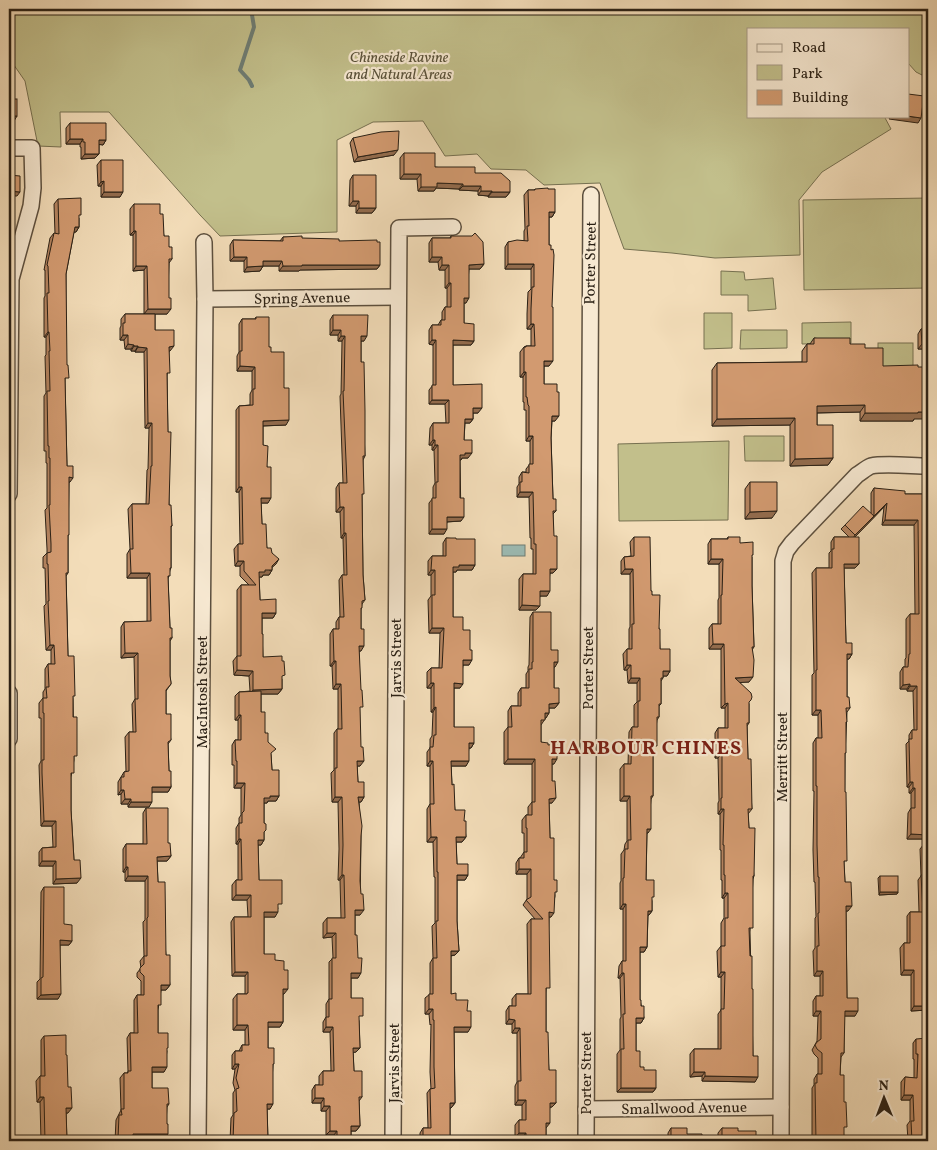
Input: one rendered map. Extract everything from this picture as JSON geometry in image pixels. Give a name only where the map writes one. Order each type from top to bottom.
[{"type":"street","points":[[9,148],[32,148],[33,198],[11,269],[9,494]]},
{"type":"street","name":"Porter Street","points":[[586,1141],[591,195]]},
{"type":"street","name":"Jarvis Street","points":[[393,1141],[400,228],[453,227]]},
{"type":"street","name":"MacIntosh Street","points":[[198,1141],[204,242]]},
{"type":"street","name":"Spring Avenue","points":[[205,299],[398,297]]},
{"type":"street","name":"Merritt Street","points":[[781,1141],[782,561],[792,543],[857,475],[866,469],[881,465],[928,466]]},
{"type":"street","points":[[9,693],[9,739]]},
{"type":"street","name":"Smallwood Avenue","points":[[586,1109],[781,1107]]},
{"type":"green space","name":"Chineside Ravine and Natural Areas","points":[[9,9],[928,9],[928,78],[916,72],[910,65],[910,28],[747,28],[747,118],[885,118],[891,129],[822,172],[799,200],[800,255],[715,258],[624,249],[600,183],[544,185],[526,170],[491,169],[477,154],[445,156],[423,121],[373,122],[337,140],[337,232],[220,236],[109,112],[60,112],[61,147],[38,146],[25,81],[9,58]]},
{"type":"green space","points":[[928,198],[928,288],[804,290],[803,200]]},
{"type":"green space","points":[[721,271],[744,272],[745,280],[773,278],[776,309],[748,311],[748,295],[721,295]]},
{"type":"green space","points":[[704,313],[732,313],[732,348],[704,349]]},
{"type":"green space","points":[[851,322],[851,343],[802,344],[802,323]]},
{"type":"green space","points":[[741,330],[787,330],[787,348],[740,349]]},
{"type":"green space","points":[[878,343],[913,343],[913,373],[878,373]]},
{"type":"green space","points":[[744,436],[784,436],[784,461],[745,461]]},
{"type":"green space","points":[[729,441],[728,520],[619,521],[618,444]]},
{"type":"water","points":[[502,545],[525,545],[525,556],[502,556]]},
{"type":"building","points":[[910,94],[924,96],[921,118],[910,116]]},
{"type":"building","points":[[9,99],[17,99],[17,116],[9,116]]},
{"type":"building","points":[[70,123],[106,123],[106,140],[99,140],[99,154],[85,154],[85,142],[83,142],[83,139],[70,139]]},
{"type":"building","points":[[399,131],[398,150],[358,157],[353,138],[381,132]]},
{"type":"building","points":[[404,153],[435,153],[435,167],[475,167],[475,173],[501,173],[510,181],[510,192],[481,191],[481,186],[463,186],[463,184],[437,183],[437,187],[421,187],[421,174],[404,174]]},
{"type":"building","points":[[101,160],[123,160],[123,192],[104,192],[104,181],[101,182]]},
{"type":"building","points":[[9,175],[20,176],[20,192],[9,191]]},
{"type":"building","points":[[353,175],[376,175],[376,208],[359,208],[359,201],[353,201]]},
{"type":"building","points":[[555,189],[555,212],[549,212],[549,245],[551,245],[551,250],[553,249],[554,255],[552,307],[553,361],[544,361],[544,384],[557,384],[557,392],[559,392],[559,416],[552,416],[551,438],[553,499],[556,499],[556,511],[553,511],[554,536],[557,536],[557,569],[550,569],[550,591],[540,591],[540,606],[522,605],[523,574],[536,574],[536,544],[534,544],[533,492],[520,492],[522,472],[529,473],[529,464],[533,464],[533,436],[529,436],[529,406],[526,397],[524,347],[535,346],[534,324],[531,324],[534,264],[508,264],[508,242],[517,240],[528,241],[528,190]]},
{"type":"building","points":[[81,198],[79,227],[75,227],[66,274],[67,365],[69,378],[65,378],[67,466],[73,466],[73,478],[69,477],[68,573],[66,573],[68,656],[74,656],[75,696],[73,696],[73,717],[77,717],[77,756],[74,756],[74,773],[71,773],[71,810],[74,860],[80,860],[81,878],[56,879],[56,861],[42,861],[42,848],[56,847],[56,821],[44,821],[42,773],[42,760],[44,760],[43,698],[47,698],[46,687],[49,687],[48,664],[55,664],[54,645],[50,645],[47,564],[47,553],[51,552],[51,544],[47,391],[50,391],[50,351],[47,265],[54,233],[59,234],[58,199]]},
{"type":"building","points":[[134,204],[160,204],[160,214],[163,214],[164,236],[169,236],[169,247],[172,247],[172,259],[169,259],[169,298],[171,298],[171,309],[148,309],[147,266],[136,266]]},
{"type":"building","points":[[475,233],[483,242],[484,264],[469,265],[469,298],[464,298],[464,323],[474,324],[474,341],[453,340],[453,385],[482,384],[482,408],[473,408],[473,419],[465,419],[464,440],[472,440],[472,453],[460,455],[460,498],[464,498],[464,517],[447,517],[447,529],[432,529],[432,498],[436,498],[436,482],[438,482],[438,445],[435,445],[435,440],[433,440],[433,423],[449,423],[449,400],[432,400],[432,385],[436,385],[436,340],[432,340],[432,325],[441,325],[441,320],[445,320],[445,307],[451,307],[451,283],[449,283],[449,265],[442,265],[442,257],[432,257],[432,238],[472,236]]},
{"type":"building","points":[[302,236],[302,238],[339,239],[339,241],[377,240],[377,242],[380,242],[380,265],[283,266],[282,261],[263,261],[263,266],[247,267],[247,257],[234,257],[233,240],[283,241],[283,237]]},
{"type":"building","points":[[125,314],[155,314],[155,330],[174,330],[174,346],[169,347],[170,373],[167,373],[168,432],[171,432],[169,505],[171,505],[172,526],[171,568],[170,576],[168,576],[172,638],[170,638],[171,684],[166,690],[166,714],[171,714],[171,740],[168,742],[171,787],[152,787],[152,802],[131,802],[131,799],[125,799],[124,790],[121,790],[121,777],[124,777],[124,772],[129,771],[129,732],[136,732],[135,699],[138,699],[138,653],[125,653],[124,622],[151,621],[150,573],[131,573],[130,549],[133,549],[132,504],[149,504],[152,466],[152,423],[148,423],[147,348],[128,344],[128,335],[123,335]]},
{"type":"building","points":[[333,315],[368,315],[367,336],[361,336],[361,362],[364,362],[365,411],[364,494],[362,494],[365,600],[362,601],[361,608],[361,629],[364,629],[364,646],[359,646],[363,707],[360,707],[361,747],[363,747],[364,761],[357,761],[358,782],[364,782],[364,797],[358,797],[362,826],[360,881],[364,910],[355,910],[355,935],[357,935],[358,958],[362,958],[361,973],[351,973],[351,998],[363,998],[363,1016],[359,1016],[360,1048],[353,1048],[354,1071],[362,1071],[362,1097],[359,1097],[360,1126],[351,1126],[351,1141],[337,1141],[337,1131],[330,1131],[330,1106],[324,1106],[324,1098],[315,1098],[315,1085],[323,1085],[323,1071],[334,1071],[333,1027],[326,1027],[326,1017],[329,1017],[329,999],[332,999],[332,958],[336,958],[336,933],[327,933],[327,918],[345,918],[344,875],[342,875],[342,797],[335,797],[337,729],[342,729],[341,684],[336,684],[333,629],[339,629],[339,617],[344,617],[342,575],[347,575],[344,507],[340,507],[339,483],[347,483],[343,391],[345,336],[341,336],[341,330],[333,330]]},
{"type":"building","points":[[256,317],[269,317],[269,347],[271,347],[271,352],[284,352],[284,388],[289,388],[289,420],[263,421],[263,445],[268,446],[267,467],[271,467],[271,498],[261,498],[262,524],[266,524],[267,548],[271,548],[272,553],[279,559],[272,566],[272,570],[259,572],[260,600],[276,599],[276,613],[262,613],[263,657],[282,656],[285,675],[282,676],[282,689],[253,690],[253,671],[237,670],[237,656],[241,656],[241,585],[256,585],[244,571],[244,561],[238,561],[238,544],[243,544],[242,487],[239,487],[239,406],[253,405],[255,367],[240,366],[240,351],[242,351],[242,319],[256,319]]},
{"type":"building","points":[[921,329],[928,329],[928,344],[922,344]]},
{"type":"building","points":[[814,338],[850,338],[850,344],[865,344],[865,348],[883,348],[883,366],[918,365],[918,367],[928,367],[928,412],[865,413],[865,405],[817,406],[817,425],[833,425],[833,458],[795,459],[795,418],[717,419],[717,363],[807,362],[807,344],[814,344]]},
{"type":"building","points":[[750,482],[777,482],[777,511],[750,512]]},
{"type":"building","points":[[874,488],[905,491],[905,494],[928,494],[928,835],[911,834],[911,808],[915,808],[915,788],[913,788],[913,782],[910,782],[909,739],[912,739],[912,730],[917,730],[917,686],[903,685],[903,667],[908,667],[910,654],[910,614],[919,614],[918,520],[885,520],[887,503],[874,516]]},
{"type":"building","points":[[863,506],[874,516],[855,535],[845,525]]},
{"type":"building","points":[[634,537],[650,537],[651,591],[652,595],[660,595],[660,649],[670,649],[670,671],[663,671],[663,678],[661,678],[661,704],[659,704],[659,717],[657,717],[657,746],[653,746],[653,796],[651,796],[651,829],[647,829],[646,880],[654,880],[654,897],[652,897],[652,911],[648,911],[647,947],[640,947],[640,1000],[641,1006],[644,1006],[644,1018],[636,1018],[636,1051],[640,1051],[640,1067],[644,1067],[644,1070],[656,1070],[656,1088],[621,1088],[621,1049],[624,1049],[623,1014],[625,1014],[622,961],[626,961],[626,904],[623,904],[623,878],[625,849],[628,849],[628,840],[631,840],[630,796],[624,796],[624,764],[631,764],[632,727],[638,727],[638,701],[640,701],[640,678],[631,678],[631,665],[627,665],[627,649],[632,649],[632,624],[634,624],[633,569],[625,569],[624,557],[634,556]]},
{"type":"building","points":[[728,537],[740,537],[740,543],[753,542],[753,677],[735,678],[751,693],[752,697],[749,702],[749,723],[747,723],[748,759],[751,759],[752,809],[748,809],[749,828],[755,828],[753,928],[749,928],[750,956],[752,956],[753,1056],[758,1056],[758,1077],[705,1076],[705,1072],[694,1072],[694,1049],[721,1049],[721,1009],[724,1009],[725,972],[721,972],[721,946],[725,946],[725,918],[728,918],[728,893],[725,893],[724,809],[721,809],[722,753],[718,753],[718,728],[728,728],[728,703],[725,704],[724,644],[713,644],[712,624],[721,624],[723,559],[711,559],[711,539],[728,539]]},
{"type":"building","points":[[834,537],[859,537],[859,564],[844,564],[846,643],[852,643],[852,654],[847,654],[847,697],[849,697],[850,708],[846,708],[845,753],[847,861],[844,861],[845,882],[851,882],[852,906],[846,906],[847,998],[858,998],[858,1011],[845,1011],[844,1053],[841,1053],[840,1075],[844,1075],[844,1102],[846,1102],[847,1127],[844,1127],[844,1141],[816,1141],[815,1083],[817,1083],[817,1074],[822,1074],[822,1053],[815,1045],[821,1039],[821,1011],[816,1011],[816,996],[823,996],[823,971],[817,971],[819,877],[816,738],[822,738],[821,710],[816,710],[816,568],[832,568]]},
{"type":"building","points":[[446,538],[475,539],[475,565],[453,567],[453,617],[463,617],[463,630],[470,630],[470,650],[472,650],[472,660],[463,660],[463,684],[454,683],[454,727],[474,727],[474,743],[469,743],[469,761],[451,761],[455,810],[465,810],[464,821],[466,821],[466,837],[456,837],[457,864],[468,864],[468,875],[457,875],[459,951],[451,951],[451,994],[456,993],[456,1000],[468,1000],[467,1011],[471,1011],[471,1027],[454,1027],[455,1103],[450,1103],[450,1141],[423,1141],[423,1128],[431,1128],[430,1089],[435,1088],[434,1020],[433,1009],[429,1009],[429,994],[433,994],[433,958],[437,958],[436,921],[438,921],[437,837],[431,837],[430,804],[434,804],[433,761],[430,761],[430,747],[433,747],[434,735],[436,735],[436,707],[434,708],[434,683],[431,683],[431,668],[442,668],[444,628],[432,628],[432,595],[435,595],[435,570],[431,570],[432,556],[446,556]]},
{"type":"building","points":[[533,612],[551,612],[551,650],[558,650],[558,662],[554,662],[554,688],[559,688],[559,703],[549,704],[549,713],[545,713],[545,720],[541,720],[541,742],[548,743],[548,745],[557,744],[557,759],[552,759],[552,781],[555,781],[556,798],[549,799],[550,838],[554,838],[554,880],[557,880],[557,892],[555,892],[554,913],[549,912],[550,988],[546,988],[546,1032],[548,1032],[549,1070],[556,1070],[556,1103],[550,1103],[550,1123],[546,1123],[546,1141],[526,1141],[526,1133],[519,1133],[519,1120],[526,1120],[526,1100],[518,1100],[518,1081],[521,1081],[520,1028],[515,1028],[515,1020],[509,1019],[509,1006],[516,1006],[516,994],[531,994],[531,919],[543,919],[526,900],[531,897],[531,869],[519,869],[519,858],[524,858],[524,852],[527,852],[526,815],[532,815],[532,802],[535,802],[535,759],[508,759],[508,727],[512,727],[511,706],[521,706],[521,688],[529,688],[529,669],[532,669],[533,662]]},
{"type":"building","points":[[261,691],[261,712],[265,712],[265,733],[268,733],[268,742],[276,749],[271,753],[272,770],[279,770],[279,796],[264,798],[264,823],[266,824],[266,830],[264,832],[264,840],[258,840],[259,880],[282,880],[282,904],[278,904],[278,912],[264,912],[264,954],[275,954],[275,960],[284,961],[284,970],[288,970],[288,989],[283,989],[283,1022],[268,1022],[268,1048],[274,1048],[274,1064],[273,1104],[267,1104],[268,1141],[233,1141],[234,1113],[237,1111],[236,1089],[239,1088],[236,1078],[239,1064],[235,1064],[235,1051],[242,1051],[242,1045],[249,1045],[248,1025],[237,1025],[237,994],[248,993],[248,972],[235,972],[234,917],[251,917],[251,895],[236,895],[236,880],[242,880],[239,823],[242,823],[242,813],[244,811],[245,783],[237,783],[235,740],[241,740],[239,692]]},
{"type":"building","points":[[146,808],[168,808],[168,843],[170,843],[171,856],[157,857],[158,882],[165,882],[166,955],[170,955],[170,985],[161,985],[161,1005],[158,1005],[158,1033],[168,1033],[167,1067],[152,1067],[152,1088],[168,1088],[168,1134],[133,1134],[133,1138],[118,1139],[119,1115],[122,1115],[121,1109],[124,1109],[124,1073],[131,1071],[130,1033],[138,1033],[137,995],[144,995],[144,976],[140,972],[140,968],[144,964],[144,956],[147,956],[148,876],[128,876],[126,844],[147,844]]},
{"type":"building","points":[[924,844],[928,844],[928,960],[924,960],[924,981],[928,981],[928,1006],[914,1006],[914,970],[904,970],[904,943],[910,943],[910,912],[923,912],[921,875],[924,875]]},
{"type":"building","points":[[880,876],[898,876],[898,892],[880,892]]},
{"type":"building","points":[[44,887],[64,887],[64,924],[72,925],[72,941],[60,940],[61,994],[41,995]]},
{"type":"building","points":[[66,1035],[68,1087],[71,1087],[72,1108],[66,1108],[67,1141],[45,1141],[44,1097],[40,1097],[40,1076],[45,1076],[44,1036]]},
{"type":"building","points":[[928,1038],[928,1141],[912,1141],[911,1121],[914,1121],[913,1095],[904,1095],[905,1077],[917,1078],[918,1054],[916,1054],[916,1039]]},
{"type":"building","points":[[671,1128],[687,1128],[687,1134],[702,1134],[702,1141],[671,1141]]},
{"type":"building","points":[[722,1128],[738,1128],[738,1131],[756,1131],[756,1141],[722,1141]]},
{"type":"waterway","points":[[251,9],[254,27],[240,70],[252,86]]},
{"type":"district","name":"HARBOUR CHINES","points":[[646,747]]}]
